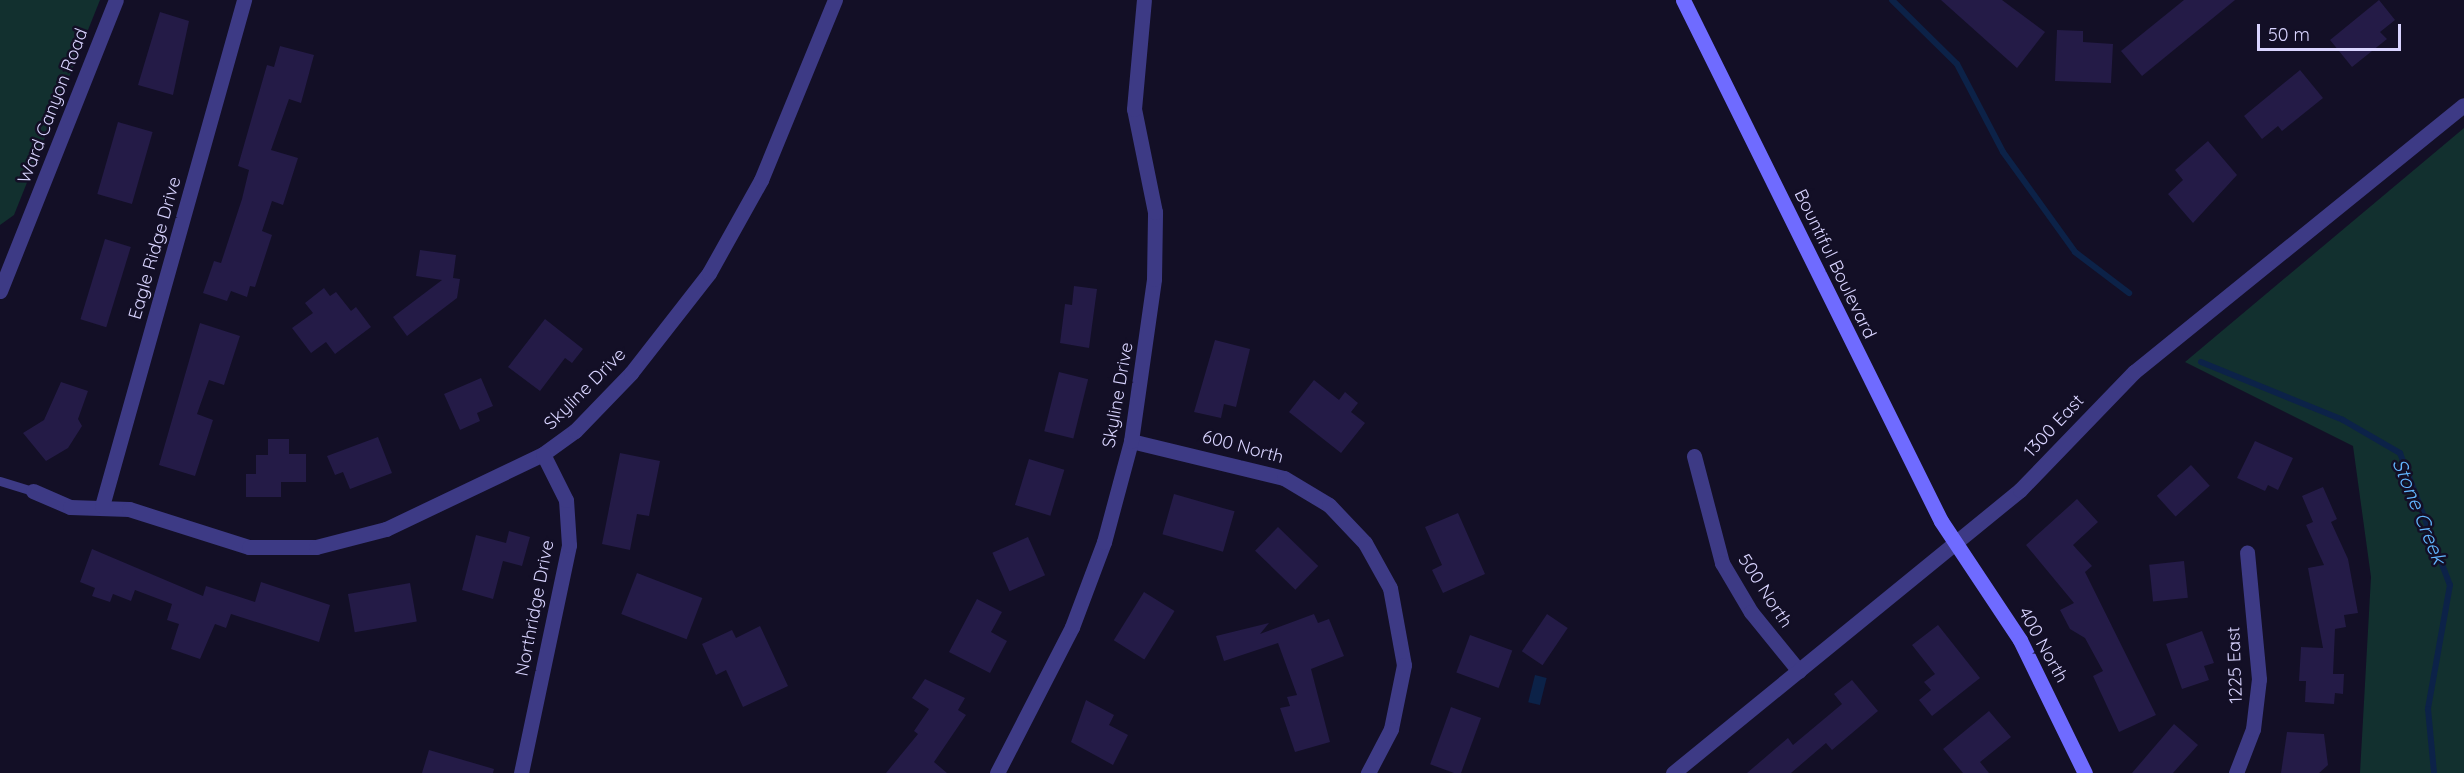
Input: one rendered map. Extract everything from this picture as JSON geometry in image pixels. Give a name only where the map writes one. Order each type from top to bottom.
[{"type":"main road","name":"Bountiful Boulevard","points":[[1683,0],[1954,544]]},
{"type":"main road","name":"400 North","points":[[1954,544],[2020,640],[2085,773]]},
{"type":"street","name":"Ward Canyon Road","points":[[0,291],[116,0]]},
{"type":"street","name":"Eagle Ridge Drive","points":[[102,506],[244,0]]},
{"type":"street","name":"Skyline Drive","points":[[33,490],[70,507],[102,506],[249,548],[316,548],[386,529],[543,454],[575,431],[631,373],[709,273],[761,180],[835,0]]},
{"type":"street","name":"Skyline Drive","points":[[997,773],[1072,627],[1104,542],[1131,441],[1154,279],[1155,212],[1134,109],[1144,0]]},
{"type":"street","name":"1300 East","points":[[1672,773],[2020,490],[2134,372],[2464,105]]},
{"type":"street","name":"600 North","points":[[1131,441],[1284,478],[1329,505],[1365,543],[1390,588],[1404,665],[1390,729],[1368,773]]},
{"type":"street","name":"Northridge Drive","points":[[521,773],[569,545],[566,500],[543,454]]},
{"type":"street","name":"500 North","points":[[1694,456],[1722,563],[1751,612],[1799,671]]},
{"type":"street","name":"1225 East","points":[[2236,773],[2253,729],[2259,679],[2247,553]]},
{"type":"lane","points":[[0,481],[33,490]]},
{"type":"green space","points":[[0,0],[100,0],[14,215],[0,225]]},
{"type":"green space","points":[[2464,128],[2464,773],[2360,773],[2371,577],[2353,446],[2185,362]]},
{"type":"water","points":[[1535,675],[1547,678],[1540,705],[1528,702]]},
{"type":"building","points":[[1941,0],[2002,0],[2045,32],[2017,68]]},
{"type":"building","points":[[2184,0],[2235,0],[2142,76],[2121,51]]},
{"type":"building","points":[[2379,0],[2395,20],[2380,32],[2387,39],[2352,67],[2330,40]]},
{"type":"building","points":[[160,12],[189,21],[173,95],[138,85]]},
{"type":"building","points":[[2057,30],[2083,31],[2083,42],[2113,44],[2111,83],[2055,81]]},
{"type":"building","points":[[280,46],[314,55],[301,103],[289,99],[271,150],[298,158],[283,205],[272,201],[262,231],[272,235],[255,287],[250,286],[247,297],[231,291],[227,301],[203,293],[214,261],[221,263],[242,199],[249,170],[238,166],[267,65],[274,67]]},
{"type":"building","points":[[2300,70],[2323,98],[2282,131],[2278,126],[2262,139],[2244,116]]},
{"type":"building","points":[[118,122],[153,132],[132,204],[97,194]]},
{"type":"building","points":[[2208,141],[2237,175],[2193,223],[2168,194],[2183,180],[2175,170]]},
{"type":"building","points":[[105,239],[131,247],[106,327],[80,319]]},
{"type":"building","points":[[420,250],[456,255],[453,278],[460,279],[457,298],[407,336],[393,317],[442,280],[416,276]]},
{"type":"building","points":[[1074,286],[1097,289],[1089,348],[1060,343],[1065,304],[1072,305]]},
{"type":"building","points":[[324,288],[330,296],[336,292],[351,311],[356,307],[371,327],[335,354],[326,342],[311,353],[292,328],[313,313],[305,303]]},
{"type":"building","points":[[545,319],[583,349],[572,363],[565,358],[540,391],[508,367]]},
{"type":"building","points":[[200,323],[240,336],[224,385],[209,380],[197,414],[213,420],[195,476],[159,465]]},
{"type":"building","points":[[1215,340],[1250,349],[1236,407],[1224,404],[1221,418],[1194,412]]},
{"type":"building","points":[[1059,372],[1088,379],[1073,438],[1044,431]]},
{"type":"building","points":[[481,378],[493,406],[477,413],[480,421],[460,430],[444,394]]},
{"type":"building","points":[[1314,380],[1339,400],[1345,392],[1358,403],[1351,412],[1365,423],[1341,453],[1289,412]]},
{"type":"building","points":[[61,382],[88,391],[78,419],[82,426],[68,448],[46,461],[23,433],[44,420]]},
{"type":"building","points":[[378,437],[392,473],[350,489],[343,472],[335,475],[327,456]]},
{"type":"building","points":[[268,439],[289,439],[289,454],[306,454],[306,482],[281,482],[281,497],[246,497],[246,474],[256,474],[256,455],[268,455]]},
{"type":"building","points":[[2255,441],[2293,458],[2278,490],[2268,485],[2265,491],[2237,478]]},
{"type":"building","points":[[620,453],[660,461],[649,516],[637,514],[630,550],[602,544]]},
{"type":"building","points":[[1029,459],[1064,470],[1050,516],[1015,505]]},
{"type":"building","points":[[2191,465],[2210,486],[2176,517],[2157,496]]},
{"type":"building","points":[[2323,487],[2337,519],[2331,522],[2348,559],[2358,613],[2344,615],[2346,627],[2335,629],[2333,674],[2344,674],[2343,694],[2335,693],[2334,704],[2305,702],[2306,681],[2299,681],[2301,647],[2323,648],[2308,568],[2324,565],[2306,525],[2313,522],[2302,496]]},
{"type":"building","points":[[1174,494],[1235,511],[1223,552],[1162,534]]},
{"type":"building","points":[[2077,499],[2098,522],[2073,545],[2092,566],[2085,572],[2156,715],[2119,732],[2093,676],[2103,671],[2085,638],[2070,629],[2060,610],[2074,603],[2026,545]]},
{"type":"building","points":[[1458,513],[1485,574],[1443,593],[1432,570],[1442,565],[1425,527]]},
{"type":"building","points":[[1278,527],[1318,566],[1295,590],[1255,551]]},
{"type":"building","points":[[509,531],[530,537],[522,566],[503,561],[493,599],[462,590],[476,535],[506,543]]},
{"type":"building","points":[[1028,537],[1045,575],[1009,591],[992,553]]},
{"type":"building","points":[[92,549],[203,596],[206,586],[255,602],[261,582],[330,605],[319,642],[231,614],[226,628],[215,624],[200,659],[171,649],[179,624],[167,620],[172,604],[135,590],[131,601],[113,594],[110,602],[92,596],[95,588],[80,582]]},
{"type":"building","points":[[2184,561],[2188,598],[2153,601],[2149,565]]},
{"type":"building","points":[[637,573],[702,598],[687,639],[621,614]]},
{"type":"building","points":[[410,583],[417,621],[355,632],[348,594]]},
{"type":"building","points":[[1144,592],[1175,611],[1144,659],[1114,640]]},
{"type":"building","points":[[977,599],[1002,612],[991,632],[1007,641],[990,673],[949,652]]},
{"type":"building","points":[[1314,614],[1318,623],[1329,619],[1344,656],[1311,669],[1330,742],[1295,752],[1280,708],[1290,706],[1287,697],[1297,695],[1278,643],[1224,661],[1216,636],[1269,623],[1260,634]]},
{"type":"building","points":[[1547,614],[1568,628],[1543,665],[1522,651]]},
{"type":"building","points":[[1938,625],[1980,678],[1932,716],[1919,700],[1931,690],[1924,682],[1935,674],[1912,645]]},
{"type":"building","points":[[760,626],[788,686],[743,707],[726,670],[716,675],[702,644],[732,630],[736,638]]},
{"type":"building","points":[[2202,631],[2214,663],[2204,666],[2209,680],[2182,689],[2166,644]]},
{"type":"building","points":[[1470,635],[1512,650],[1499,688],[1456,673]]},
{"type":"building","points":[[925,679],[965,698],[958,710],[966,715],[934,762],[947,773],[886,773],[918,734],[914,731],[929,709],[912,698]]},
{"type":"building","points":[[1852,680],[1878,711],[1832,750],[1826,743],[1791,773],[1747,773],[1788,738],[1793,745],[1842,704],[1834,694]]},
{"type":"building","points":[[1086,700],[1114,715],[1109,725],[1128,735],[1113,765],[1071,742]]},
{"type":"building","points":[[1451,707],[1481,718],[1461,773],[1454,773],[1430,764]]},
{"type":"building","points":[[1989,711],[2011,737],[1980,762],[1989,773],[1963,773],[1943,749]]},
{"type":"building","points":[[2174,724],[2198,745],[2173,773],[2132,773]]},
{"type":"building","points":[[2287,732],[2324,734],[2328,765],[2319,773],[2281,773]]},
{"type":"building","points":[[429,750],[494,769],[493,773],[422,773]]},
{"type":"waterway","points":[[1892,0],[1957,64],[2003,152],[2075,252],[2129,293]]},
{"type":"waterway","name":"Stone Creek","points":[[2201,362],[2343,420],[2400,453],[2450,585],[2428,709],[2434,773]]}]
